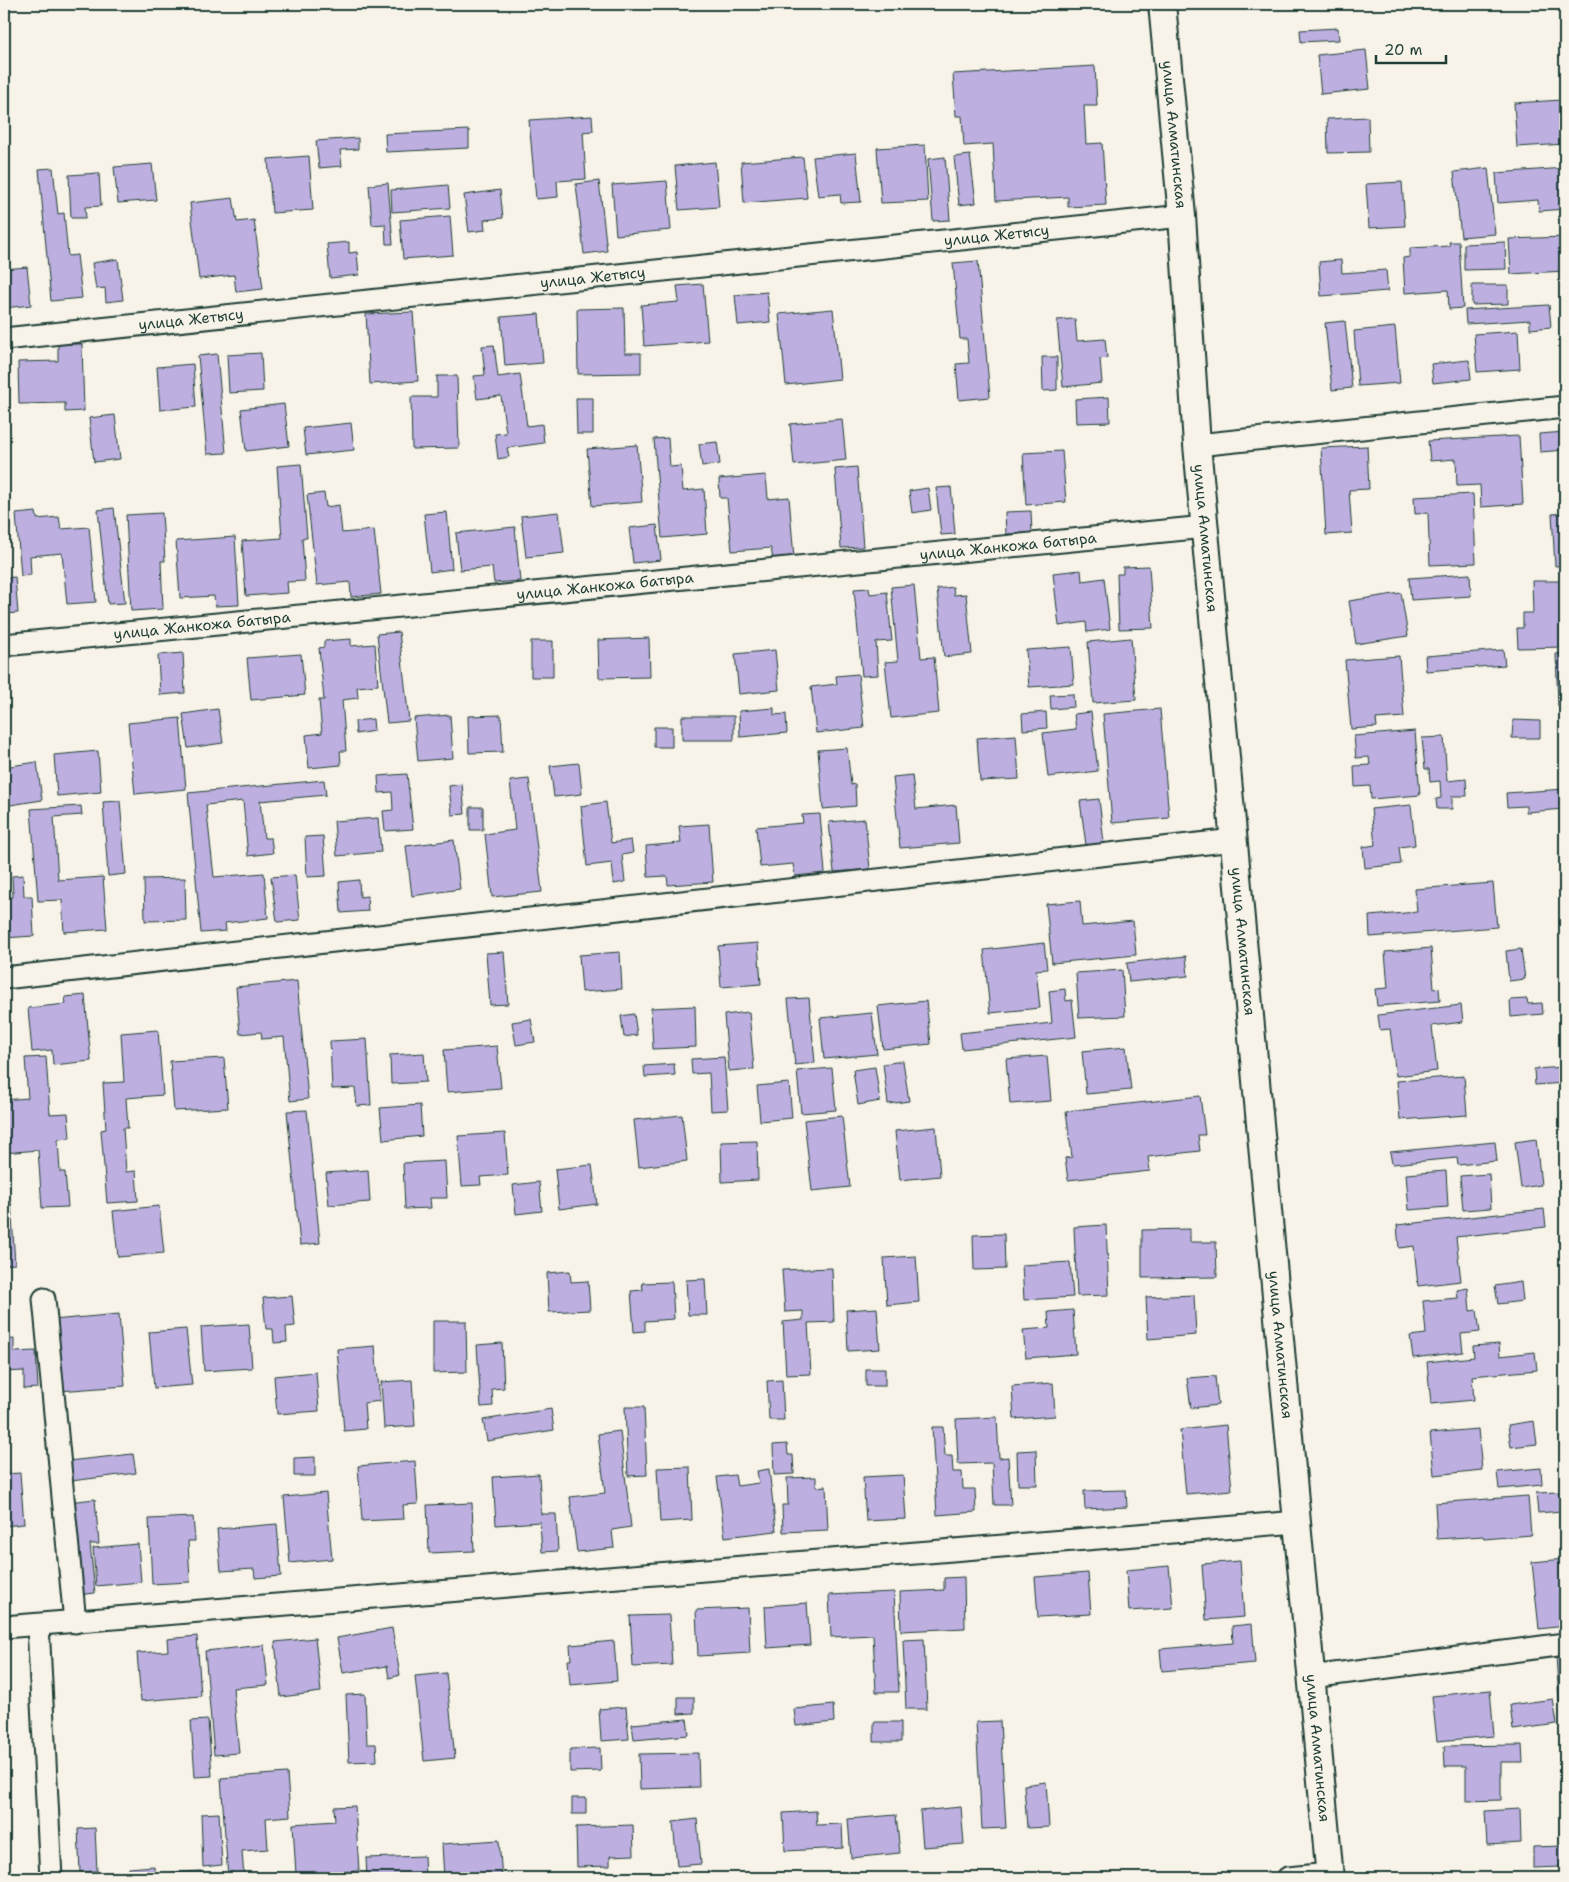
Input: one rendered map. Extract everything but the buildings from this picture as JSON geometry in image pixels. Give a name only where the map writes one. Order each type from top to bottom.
[{"type":"street","name":"улица Алматинская","points":[[1162,4],[1182,216],[1197,445],[1330,1876]]},
{"type":"street","name":"улица Жетысу","points":[[4,339],[1182,216]]},
{"type":"street","points":[[1197,445],[1565,407]]},
{"type":"street","name":"улица Жанкожа батыра","points":[[4,646],[1205,528]]},
{"type":"street","points":[[4,978],[1234,840]]},
{"type":"street","points":[[44,1299],[75,1622]]},
{"type":"street","points":[[4,1627],[1297,1522]]},
{"type":"street","points":[[38,1625],[51,1878]]},
{"type":"street","points":[[1311,1677],[1565,1644]]},
{"type":"street","points":[[1288,1878],[1330,1876]]}]
